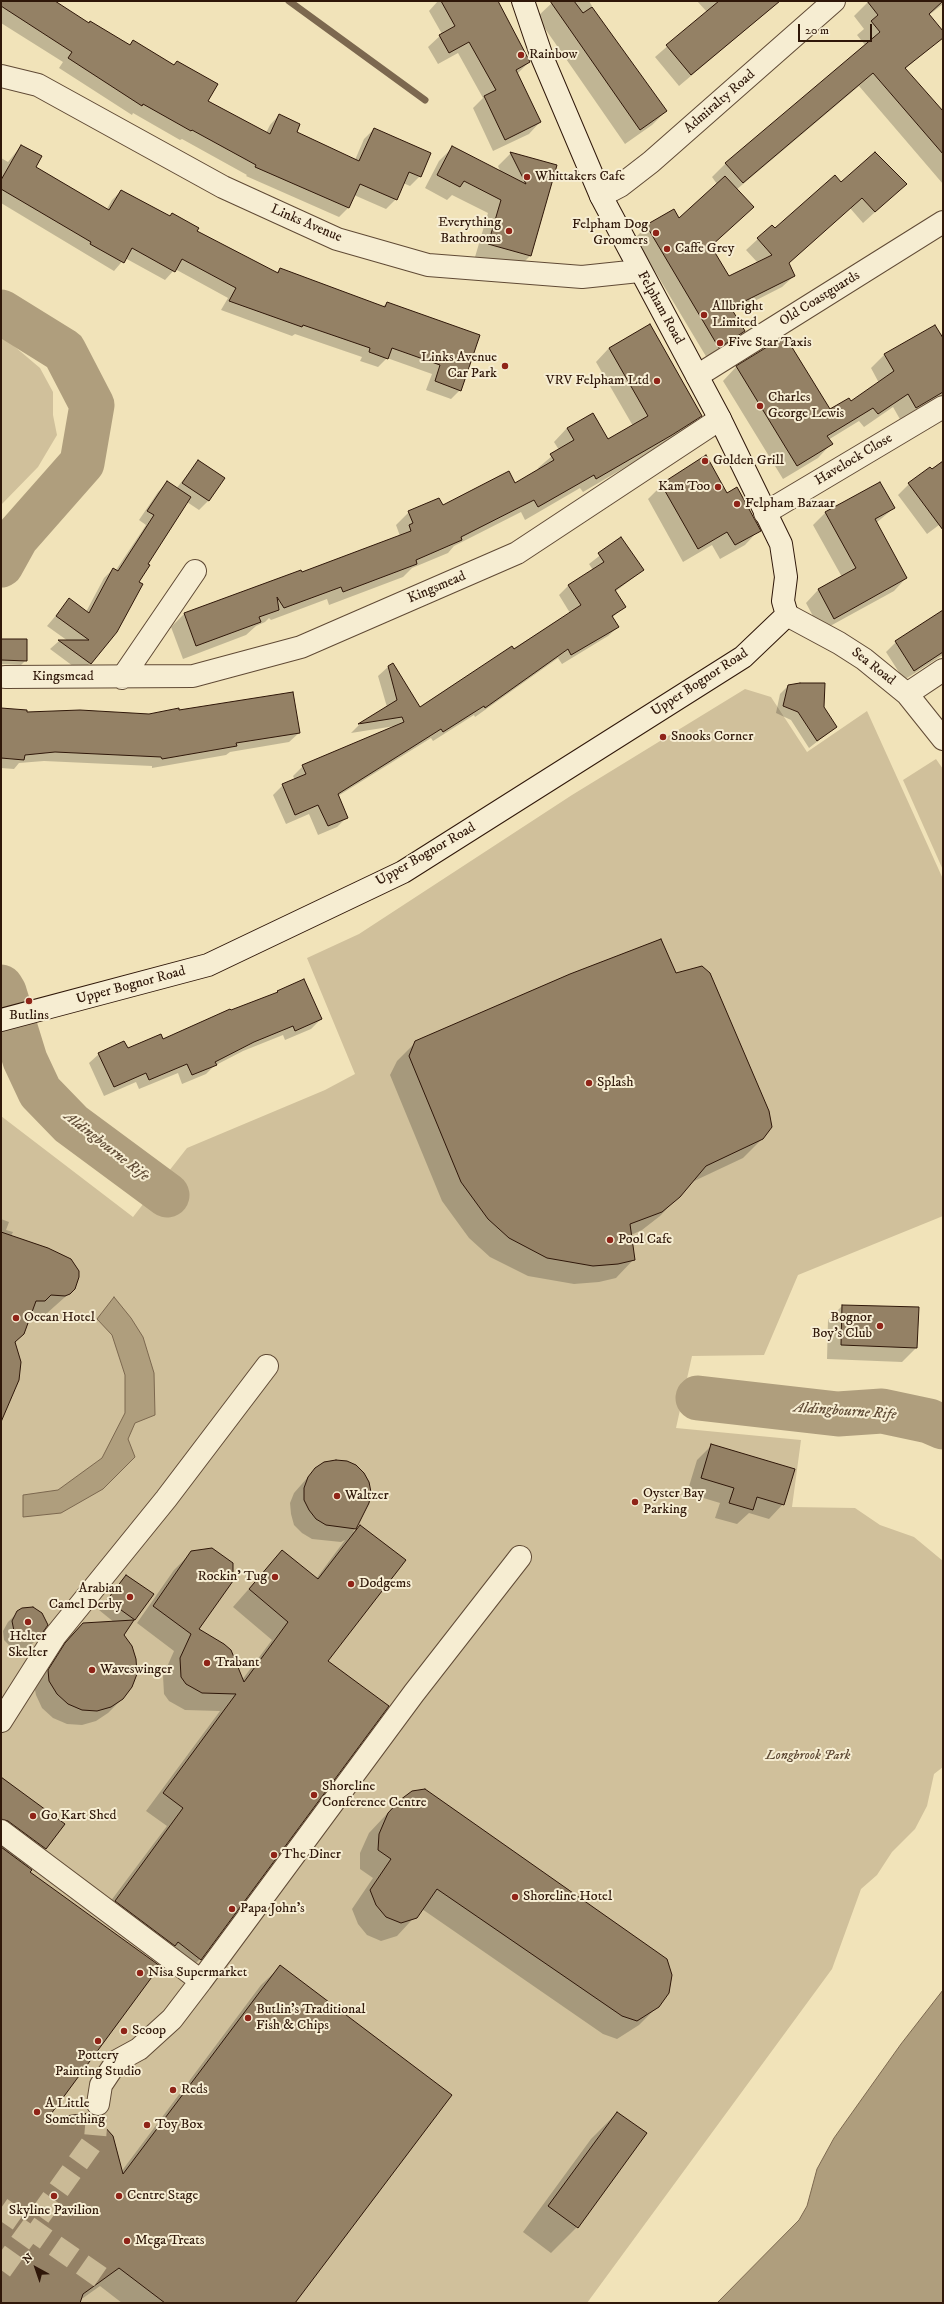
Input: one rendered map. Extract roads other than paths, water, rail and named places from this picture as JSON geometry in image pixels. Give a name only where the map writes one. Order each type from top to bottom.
[{"type":"street","name":"Felpham Road","points":[[523,1],[542,57],[601,196],[639,271],[720,419],[781,544],[786,577],[783,601],[787,615]]},
{"type":"street","name":"Admiralty Road","points":[[601,196],[620,186],[651,162],[834,1]]},
{"type":"street","name":"Links Avenue","points":[[1,76],[38,85],[223,187],[337,238],[428,265],[582,277],[639,271]]},
{"type":"street","name":"Old Coastguards","points":[[697,376],[943,222]]},
{"type":"street","name":"Havelock Close","points":[[766,513],[943,407]]},
{"type":"street","name":"Kingsmead","points":[[5,677],[122,678],[193,676],[308,644],[517,553],[720,419]]},
{"type":"street","points":[[122,678],[196,571]]},
{"type":"street","name":"Sea Road","points":[[787,615],[852,650],[907,694],[943,739]]},
{"type":"street","name":"Upper Bognor Road","points":[[1,1020],[208,965],[403,872],[744,658],[787,615]]},
{"type":"street","points":[[907,694],[943,670]]},
{"type":"street","points":[[1,1721],[55,1636],[166,1499],[267,1366]]},
{"type":"street","points":[[98,2104],[101,2085],[117,2061],[140,2049],[166,2024],[201,1981],[414,1693],[520,1557]]},
{"type":"street","points":[[1,1831],[201,1981]]},
{"type":"waterway","points":[[289,1],[425,100]]},
{"type":"waterway","name":"Aldingbourne Rife","points":[[1,312],[64,351],[92,405],[82,463],[16,538],[1,565]]},
{"type":"waterway","name":"Aldingbourne Rife","points":[[1,987],[4,992],[25,1060],[40,1092],[71,1124],[167,1195]]},
{"type":"waterway","name":"Aldingbourne Rife","points":[[698,1398],[838,1414],[882,1411],[929,1421],[943,1427]]},
{"type":"tunnel","points":[[1,2270],[95,2139],[98,2104]]},
{"type":"tunnel","points":[[1,2208],[103,2279]]},
{"type":"place","name":"Rainbow","points":[[521,55]]},
{"type":"place","name":"Whittakers Cafe","points":[[527,177]]},
{"type":"place","name":"Everything Bathrooms","points":[[509,231]]},
{"type":"place","name":"Felpham Dog Groomers","points":[[656,233]]},
{"type":"place","name":"Caffe Grey","points":[[667,249]]},
{"type":"place","name":"Allbright Limited","points":[[704,315]]},
{"type":"place","name":"Five Star Taxis","points":[[720,343]]},
{"type":"place","name":"Links Avenue Car Park","points":[[505,366]]},
{"type":"place","name":"VRV Felpham Ltd","points":[[657,381]]},
{"type":"place","name":"Charles George Lewis","points":[[760,406]]},
{"type":"place","name":"Golden Grill","points":[[705,461]]},
{"type":"place","name":"Kam Too","points":[[718,487]]},
{"type":"place","name":"Felpham Bazaar","points":[[737,504]]},
{"type":"place","name":"Snooks Corner","points":[[663,737]]},
{"type":"place","name":"Butlins","points":[[29,1001]]},
{"type":"place","name":"Splash","points":[[589,1083]]},
{"type":"place","name":"Pool Cafe","points":[[610,1240]]},
{"type":"place","name":"Ocean Hotel","points":[[16,1318]]},
{"type":"place","name":"Bognor Boy's Club","points":[[880,1326]]},
{"type":"place","name":"Waltzer","points":[[337,1496]]},
{"type":"place","name":"Oyster Bay Parking","points":[[635,1502]]},
{"type":"place","name":"Rockin' Tug","points":[[275,1577]]},
{"type":"place","name":"Dodgems","points":[[351,1584]]},
{"type":"place","name":"Arabian Camel Derby","points":[[130,1597]]},
{"type":"place","name":"Helter Skelter","points":[[28,1622]]},
{"type":"place","name":"Trabant","points":[[207,1663]]},
{"type":"place","name":"Waveswinger","points":[[92,1670]]},
{"type":"place","name":"Shoreline Conference Centre","points":[[314,1795]]},
{"type":"place","name":"Go Kart Shed","points":[[33,1816]]},
{"type":"place","name":"The Diner","points":[[274,1855]]},
{"type":"place","name":"Shoreline Hotel","points":[[515,1897]]},
{"type":"place","name":"Papa John's","points":[[232,1909]]},
{"type":"place","name":"Nisa Supermarket","points":[[140,1973]]},
{"type":"place","name":"Butlin’s Traditional Fish & Chips","points":[[248,2018]]},
{"type":"place","name":"Scoop","points":[[124,2031]]},
{"type":"place","name":"Pottery Painting Studio","points":[[98,2041]]},
{"type":"place","name":"Reds","points":[[173,2090]]},
{"type":"place","name":"A Little Something","points":[[37,2112]]},
{"type":"place","name":"Toy Box","points":[[147,2125]]},
{"type":"place","name":"Skyline Pavilion","points":[[54,2196]]},
{"type":"place","name":"Centre Stage","points":[[119,2196]]},
{"type":"place","name":"Mega Treats","points":[[127,2241]]},
{"type":"park label","name":"Longbrook Park","points":[[808,1756]]}]
